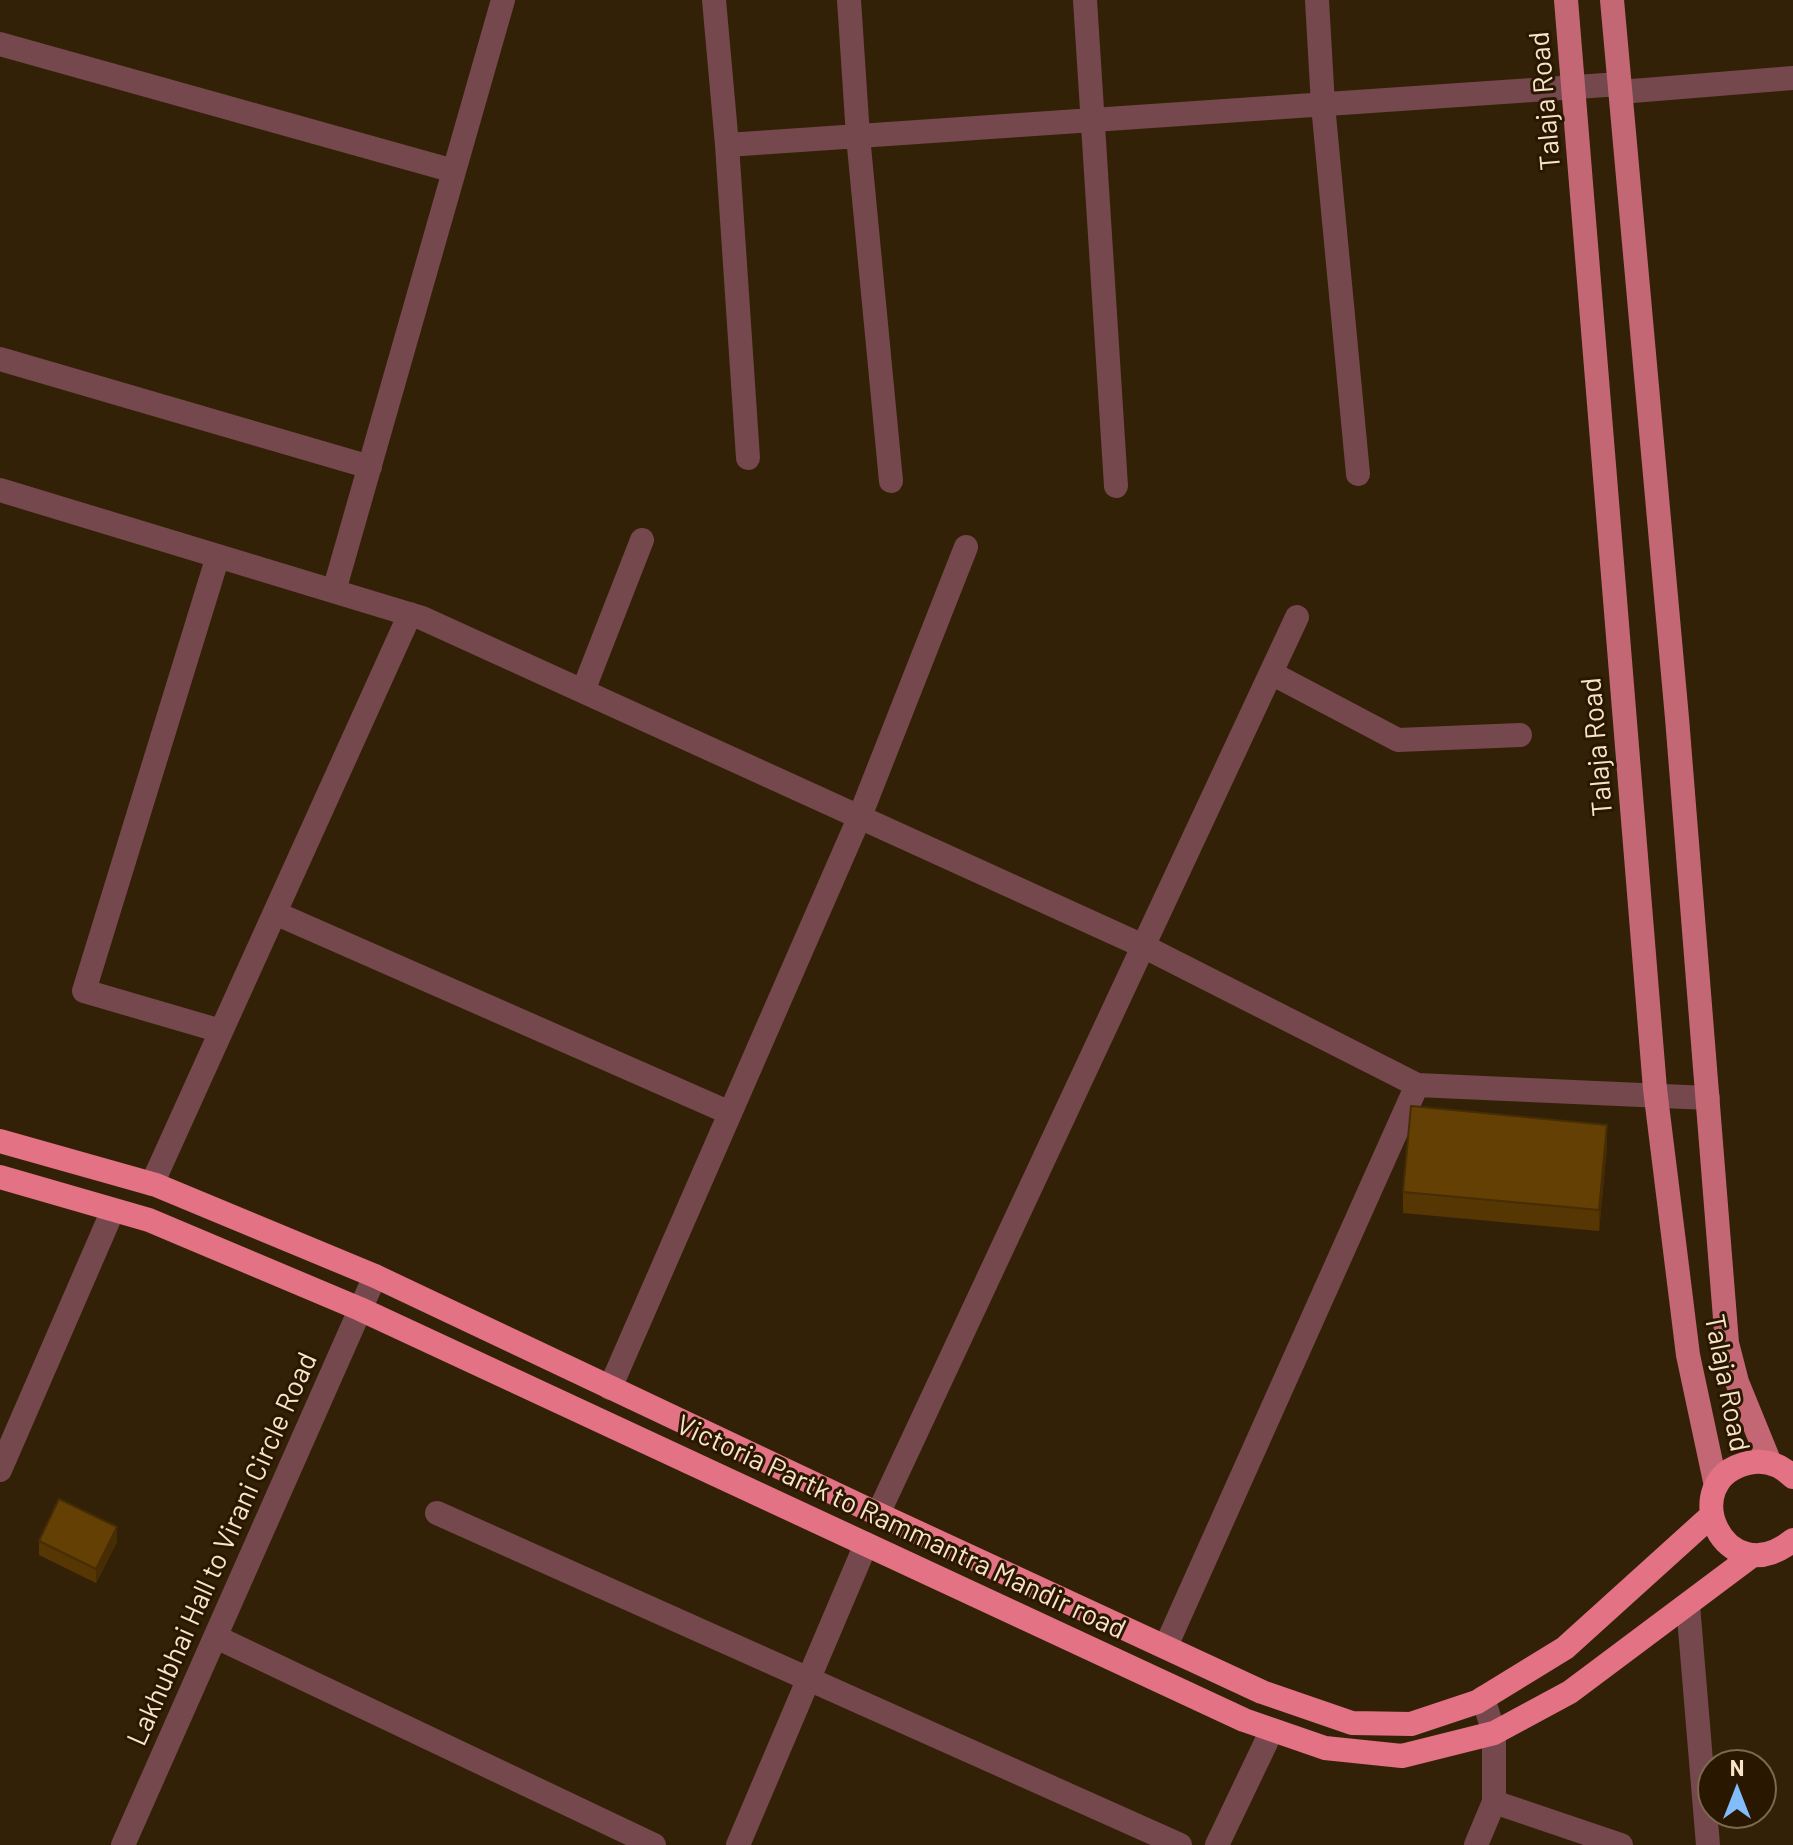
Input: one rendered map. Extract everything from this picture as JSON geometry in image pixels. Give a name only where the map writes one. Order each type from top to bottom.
[{"type":"highway","name":"Victoria Partk to Rammantra Mandir road","points":[[0,1141],[152,1184],[375,1276],[1262,1692],[1352,1723],[1411,1724],[1483,1698],[1565,1648],[1711,1516]]},
{"type":"highway","name":"Victoria Partk to Rammantra Mandir road","points":[[0,1177],[149,1220],[360,1309],[1244,1720],[1325,1748],[1402,1756],[1494,1733],[1570,1692],[1753,1555],[1769,1554],[1793,1540]]},
{"type":"highway","points":[[1753,1555],[1739,1552],[1716,1531],[1711,1516],[1711,1501],[1716,1486],[1739,1465],[1755,1461],[1785,1469],[1793,1477]]},
{"type":"main road","name":"Talaja Road","points":[[1566,0],[1656,1096],[1688,1355],[1716,1486]]},
{"type":"main road","name":"Talaja Road","points":[[1612,0],[1677,718],[1729,1353],[1737,1382],[1770,1463]]},
{"type":"street","points":[[334,591],[503,0]]},
{"type":"street","points":[[714,0],[748,458]]},
{"type":"street","points":[[849,0],[858,136],[891,481]]},
{"type":"street","points":[[1085,0],[1116,486]]},
{"type":"street","points":[[1317,0],[1323,105],[1358,474]]},
{"type":"street","points":[[0,44],[454,171]]},
{"type":"street","points":[[727,145],[1574,88],[1793,78]]},
{"type":"street","points":[[0,359],[370,467]]},
{"type":"street","points":[[0,490],[410,614],[1143,946],[1417,1085],[1708,1098]]},
{"type":"street","points":[[583,691],[642,540]]},
{"type":"street","points":[[610,1388],[860,816],[966,547]]},
{"type":"street","points":[[218,556],[84,991],[221,1031]]},
{"type":"street","points":[[152,1184],[410,614]]},
{"type":"street","points":[[878,1514],[1297,617]]},
{"type":"street","points":[[1271,673],[1398,740],[1520,735]]},
{"type":"street","points":[[275,913],[730,1113]]},
{"type":"street","points":[[1166,1646],[1417,1085]]},
{"type":"street","points":[[0,1470],[113,1210]]},
{"type":"street","name":"Lakhubhai Hall to Virani Circle Road","points":[[123,1845],[375,1276]]},
{"type":"street","points":[[437,1513],[1180,1845]]},
{"type":"street","points":[[738,1845],[866,1544]]},
{"type":"street","points":[[1688,1605],[1708,1845]]},
{"type":"street","points":[[216,1637],[654,1845]]},
{"type":"street","points":[[1476,1845],[1494,1802],[1494,1733],[1483,1698]]},
{"type":"street","points":[[1217,1845],[1272,1730]]},
{"type":"street","points":[[1494,1802],[1621,1845]]},
{"type":"building","points":[[1411,1106],[1607,1125],[1599,1210],[1403,1192]]},
{"type":"building","points":[[59,1499],[117,1527],[96,1569],[39,1541]]}]
